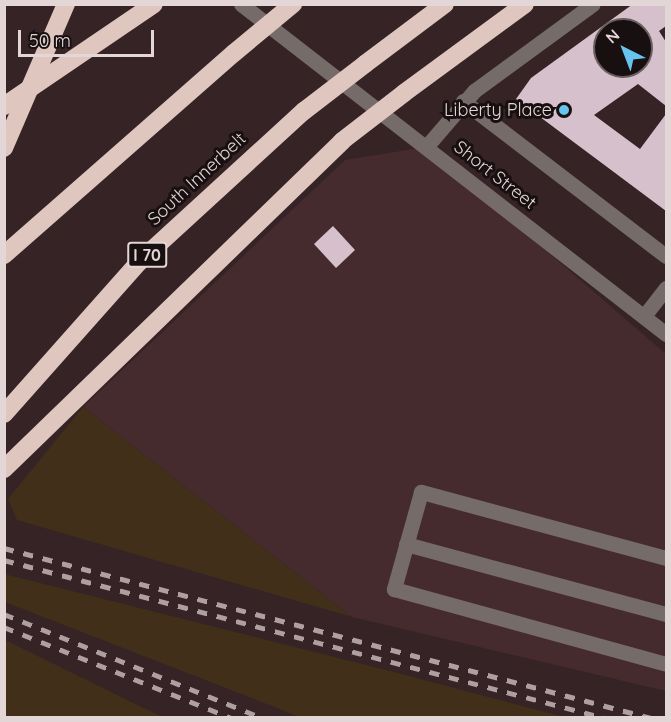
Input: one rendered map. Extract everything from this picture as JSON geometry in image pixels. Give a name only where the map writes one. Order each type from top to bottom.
[{"type":"highway","points":[[4,148],[66,4]]},
{"type":"highway","points":[[4,106],[154,4]]},
{"type":"highway","points":[[4,255],[292,4]]},
{"type":"highway","name":"South Innerbelt","points":[[4,414],[139,262],[304,111],[446,4]]},
{"type":"highway","points":[[4,469],[342,141],[525,4]]},
{"type":"street","name":"Short Street","points":[[241,4],[666,334]]},
{"type":"street","points":[[426,147],[463,101],[593,4]]},
{"type":"street","points":[[463,101],[666,256]]},
{"type":"street","points":[[644,316],[666,288]]},
{"type":"street","points":[[666,558],[421,492],[394,589],[666,664]]},
{"type":"street","points":[[406,544],[666,614]]},
{"type":"shaded area","points":[[426,147],[666,354],[666,691],[352,617],[83,407],[345,160]]},
{"type":"shaded area","points":[[83,407],[352,617],[17,520],[8,499]]},
{"type":"shaded area","points":[[4,574],[564,717],[300,717],[5,602]]},
{"type":"shaded area","points":[[5,640],[162,717],[5,717]]},
{"type":"building","name":"Liberty Place","points":[[633,4],[666,4],[666,26],[659,31],[666,42],[666,106],[638,84],[594,115],[640,149],[666,114],[666,211],[516,99],[531,78],[593,33],[593,78],[653,78],[653,18],[614,18]]},
{"type":"building","points":[[333,226],[355,250],[336,268],[314,244]]},
{"type":"railway","points":[[4,548],[651,718]]},
{"type":"railway","points":[[4,560],[605,718]]},
{"type":"railway","points":[[4,614],[263,718]]},
{"type":"railway","points":[[4,627],[232,718]]},
{"type":"place","name":"Liberty Place","points":[[564,110]]}]
